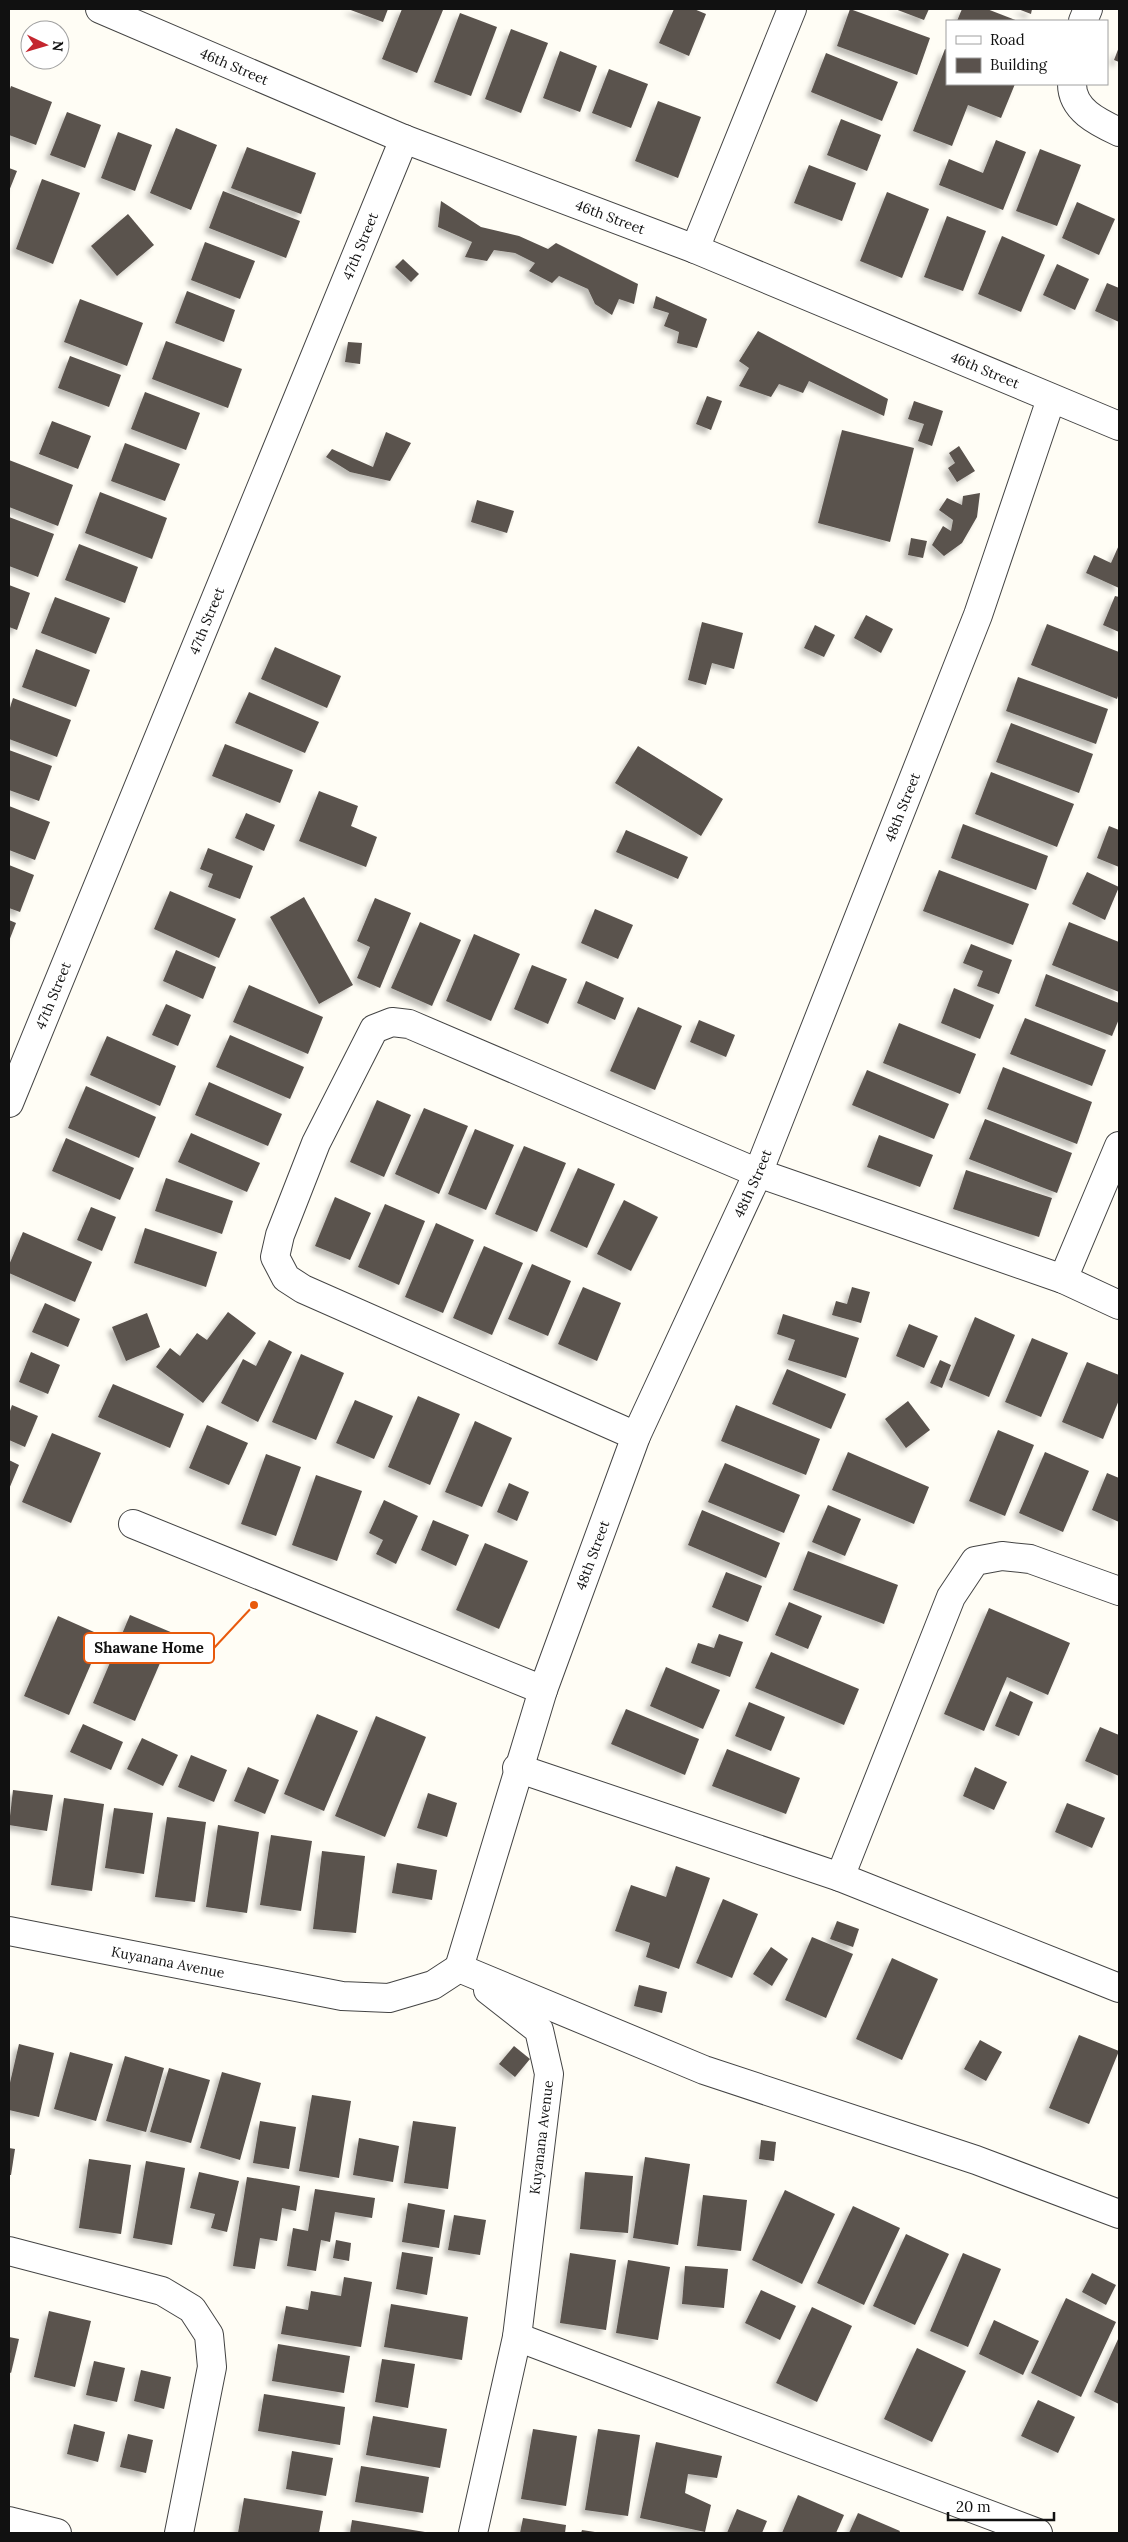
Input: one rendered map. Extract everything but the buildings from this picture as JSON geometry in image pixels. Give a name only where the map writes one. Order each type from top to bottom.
[{"type":"street","name":"46th Street","points":[[100,9],[404,139],[695,249],[1119,426]]},
{"type":"street","points":[[695,249],[792,9]]},
{"type":"street","points":[[1072,85],[1072,95],[1092,119],[1119,132]]},
{"type":"street","name":"47th Street","points":[[9,1102],[404,139]]},
{"type":"street","name":"48th Street","points":[[459,1968],[543,1690],[636,1436],[758,1173],[978,615],[1051,399]]},
{"type":"street","points":[[636,1436],[302,1289],[286,1278],[275,1257],[280,1235],[316,1143],[374,1029],[392,1022],[409,1024],[758,1173],[1063,1279],[1119,1305]]},
{"type":"street","points":[[1063,1279],[1119,1146]]},
{"type":"street","points":[[133,1524],[543,1690]]},
{"type":"street","points":[[840,1877],[951,1597],[975,1561],[1002,1556],[1030,1559],[1119,1591]]},
{"type":"street","points":[[518,1768],[840,1877],[1119,1988]]},
{"type":"street","name":"Kuyanana Avenue","points":[[9,1931],[342,1996],[389,1998],[433,1986],[459,1968],[540,2030],[549,2074],[517,2337],[473,2533]]},
{"type":"street","points":[[459,1968],[704,2070],[976,2160],[1119,2214]]},
{"type":"street","points":[[9,2251],[162,2291],[192,2308],[209,2335],[212,2367],[180,2533]]},
{"type":"street","points":[[517,2337],[1038,2533]]},
{"type":"street","points":[[9,2521],[57,2533]]},
{"type":"place","name":"Shawane Home","points":[[254,1605]]}]
